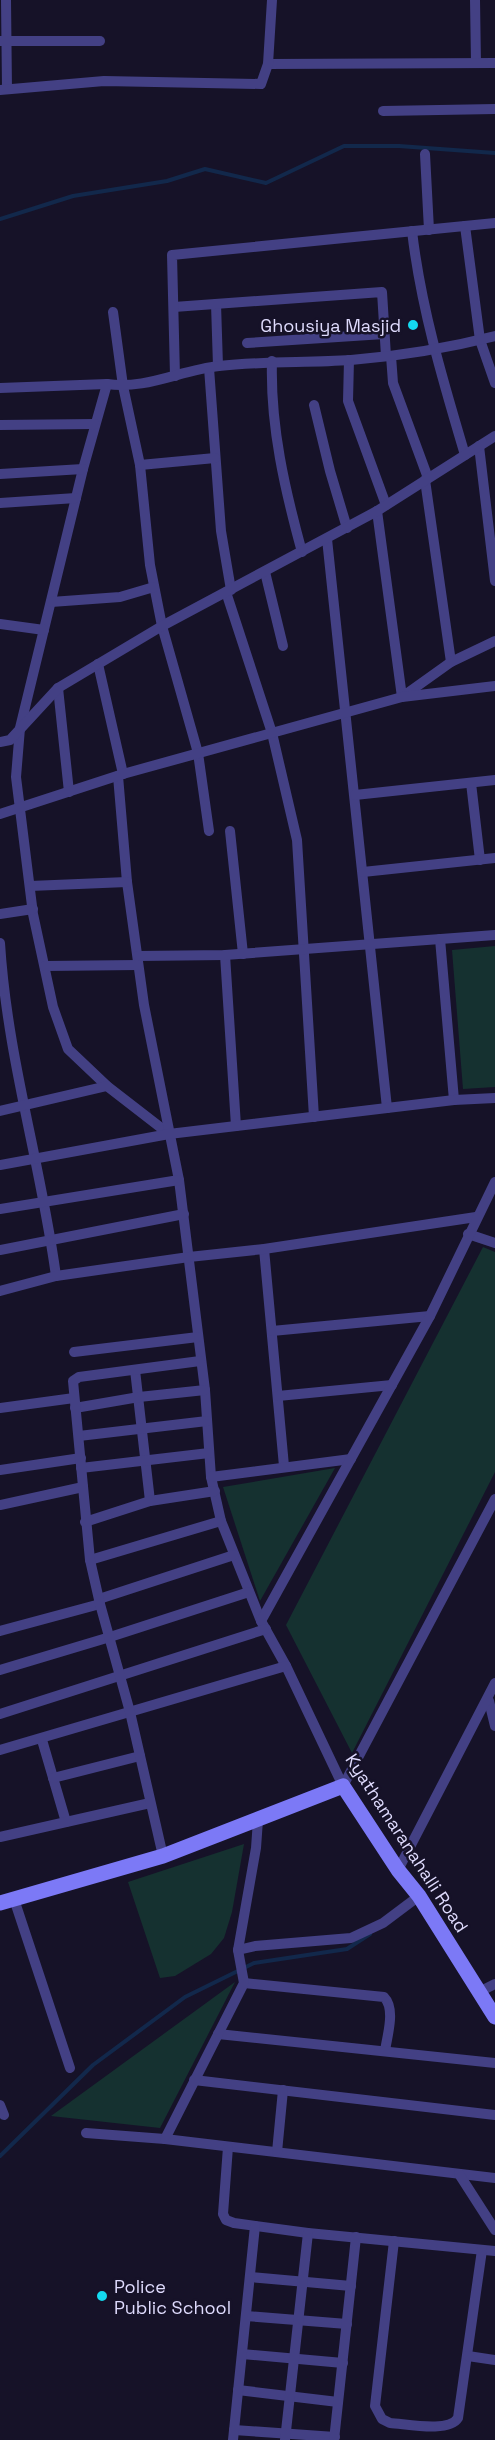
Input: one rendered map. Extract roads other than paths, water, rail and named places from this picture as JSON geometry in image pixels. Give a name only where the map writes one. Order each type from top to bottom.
[{"type":"main road","points":[[7,1901],[163,1856],[258,1821],[343,1786]]},
{"type":"main road","name":"Kyathamaranahalli Road","points":[[343,1786],[398,1870],[419,1896],[495,2017]]},
{"type":"street","points":[[6,0],[3,41],[4,89],[104,81],[261,84],[268,64],[272,0]]},
{"type":"street","points":[[475,0],[476,63]]},
{"type":"street","points":[[3,41],[100,41]]},
{"type":"street","points":[[268,64],[495,63]]},
{"type":"street","points":[[383,111],[495,109]]},
{"type":"street","points":[[425,154],[429,230]]},
{"type":"street","points":[[175,376],[172,255],[495,223]]},
{"type":"street","points":[[465,226],[480,340],[495,383]]},
{"type":"street","points":[[412,231],[417,277],[434,349],[465,455]]},
{"type":"street","points":[[174,308],[382,292],[384,334],[393,383],[427,479],[451,662]]},
{"type":"street","points":[[216,304],[215,458],[221,531],[229,591],[272,733],[297,840],[314,1117]]},
{"type":"street","points":[[113,312],[123,386],[140,465],[154,587],[162,626],[198,753],[209,831]]},
{"type":"street","points":[[247,343],[384,334]]},
{"type":"street","points":[[0,388],[107,384],[123,386],[214,367],[389,356],[495,336]]},
{"type":"street","points":[[348,360],[348,401],[381,508],[402,697]]},
{"type":"street","points":[[272,362],[274,419],[287,499],[302,552]]},
{"type":"street","points":[[107,384],[83,469],[20,728],[16,777],[33,909],[53,1007],[68,1049],[107,1086],[170,1134]]},
{"type":"street","points":[[314,405],[347,528]]},
{"type":"street","points":[[0,425],[95,424]]},
{"type":"street","points":[[0,742],[10,740],[58,688],[162,626],[347,528],[495,436]]},
{"type":"street","points":[[478,446],[495,581]]},
{"type":"street","points":[[140,465],[215,458]]},
{"type":"street","points":[[0,474],[83,469]]},
{"type":"street","points":[[0,503],[76,498]]},
{"type":"street","points":[[327,539],[387,1108]]},
{"type":"street","points":[[265,572],[283,646]]},
{"type":"street","points":[[51,602],[120,597],[154,587]]},
{"type":"street","points":[[0,624],[44,630]]},
{"type":"street","points":[[402,697],[451,662],[495,641]]},
{"type":"street","name":"Kyathamaranahalli Road","points":[[98,664],[121,775],[127,882],[144,1005],[184,1214],[205,1390],[211,1477],[221,1521],[263,1625],[286,1666],[343,1786]]},
{"type":"street","points":[[0,814],[121,775],[346,711],[402,697],[495,687]]},
{"type":"street","points":[[58,688],[69,792]]},
{"type":"street","points":[[355,795],[495,780]]},
{"type":"street","points":[[471,783],[480,860]]},
{"type":"street","points":[[230,831],[243,954]]},
{"type":"street","points":[[363,872],[495,858]]},
{"type":"street","points":[[30,886],[127,882]]},
{"type":"street","points":[[0,914],[33,909]]},
{"type":"street","points":[[45,966],[495,935]]},
{"type":"street","points":[[440,939],[454,1100]]},
{"type":"street","points":[[0,943],[8,1025],[51,1239],[56,1276]]},
{"type":"street","points":[[225,955],[236,1126]]},
{"type":"street","points":[[0,1111],[107,1086]]},
{"type":"street","points":[[0,1165],[170,1134],[454,1100],[495,1098]]},
{"type":"street","points":[[0,1209],[179,1180]]},
{"type":"street","points":[[0,1714],[118,1676],[263,1625],[430,1316],[476,1217],[495,1182]]},
{"type":"street","points":[[0,1250],[184,1214]]},
{"type":"street","points":[[0,1290],[56,1276],[264,1249],[476,1217]]},
{"type":"street","points":[[468,1234],[495,1243]]},
{"type":"street","points":[[264,1249],[284,1466]]},
{"type":"street","points":[[272,1331],[430,1316]]},
{"type":"street","points":[[74,1352],[198,1336]]},
{"type":"street","points":[[163,1856],[130,1713],[118,1676],[90,1560],[73,1381],[200,1361]]},
{"type":"street","points":[[135,1370],[150,1501]]},
{"type":"street","points":[[278,1396],[392,1385]]},
{"type":"street","points":[[0,1408],[205,1390]]},
{"type":"street","points":[[79,1436],[207,1421]]},
{"type":"street","points":[[0,1470],[146,1460],[209,1453]]},
{"type":"street","points":[[211,1477],[351,1459]]},
{"type":"street","points":[[0,1505],[83,1487]]},
{"type":"street","points":[[85,1522],[150,1501],[215,1491]]},
{"type":"street","points":[[343,1786],[495,1499]]},
{"type":"street","points":[[90,1560],[221,1521]]},
{"type":"street","points":[[0,1631],[99,1601],[234,1555]]},
{"type":"street","points":[[0,1670],[249,1592]]},
{"type":"street","points":[[0,1750],[42,1740],[286,1666]]},
{"type":"street","points":[[398,1870],[491,1700],[495,1683]]},
{"type":"street","points":[[491,1700],[495,1726]]},
{"type":"street","points":[[42,1740],[66,1822]]},
{"type":"street","points":[[53,1778],[140,1756]]},
{"type":"street","points":[[0,1837],[150,1803]]},
{"type":"street","points":[[165,2139],[218,2034],[243,1974],[237,1950],[256,1848],[258,1821]]},
{"type":"street","points":[[237,1950],[255,1946],[351,1938],[383,1923],[419,1896]]},
{"type":"street","points":[[7,1901],[70,2068]]},
{"type":"street","points":[[243,1974],[384,1996],[390,2010],[385,2051]]},
{"type":"street","points":[[479,1992],[495,1983]]},
{"type":"street","points":[[218,2034],[495,2063]]},
{"type":"street","points":[[194,2080],[495,2115]]},
{"type":"street","points":[[277,2152],[283,2090]]},
{"type":"street","points":[[86,2133],[165,2139],[495,2178]]},
{"type":"street","points":[[228,2147],[223,2214],[226,2220],[308,2233],[495,2252]]},
{"type":"street","points":[[459,2174],[495,2230]]},
{"type":"street","points":[[255,2226],[234,2435],[334,2439],[356,2237]]},
{"type":"street","points":[[285,2437],[308,2233]]},
{"type":"street","points":[[394,2241],[375,2406],[378,2414],[390,2423],[445,2427],[456,2423],[468,2356],[482,2250]]},
{"type":"street","points":[[250,2277],[351,2286]]},
{"type":"street","points":[[246,2316],[347,2324]]},
{"type":"street","points":[[242,2354],[343,2363]]},
{"type":"street","points":[[468,2356],[495,2360]]},
{"type":"street","points":[[238,2390],[338,2402]]},
{"type":"waterway","points":[[0,219],[73,196],[167,181],[205,169],[266,183],[344,146],[399,146],[495,153]]},
{"type":"waterway","points":[[0,2156],[93,2065],[185,1997],[254,1963],[347,1949],[370,1934]]},
{"type":"place","name":"Ghousiya Masjid","points":[[413,325]]},
{"type":"place","name":"Police Public School","points":[[102,2296]]}]
